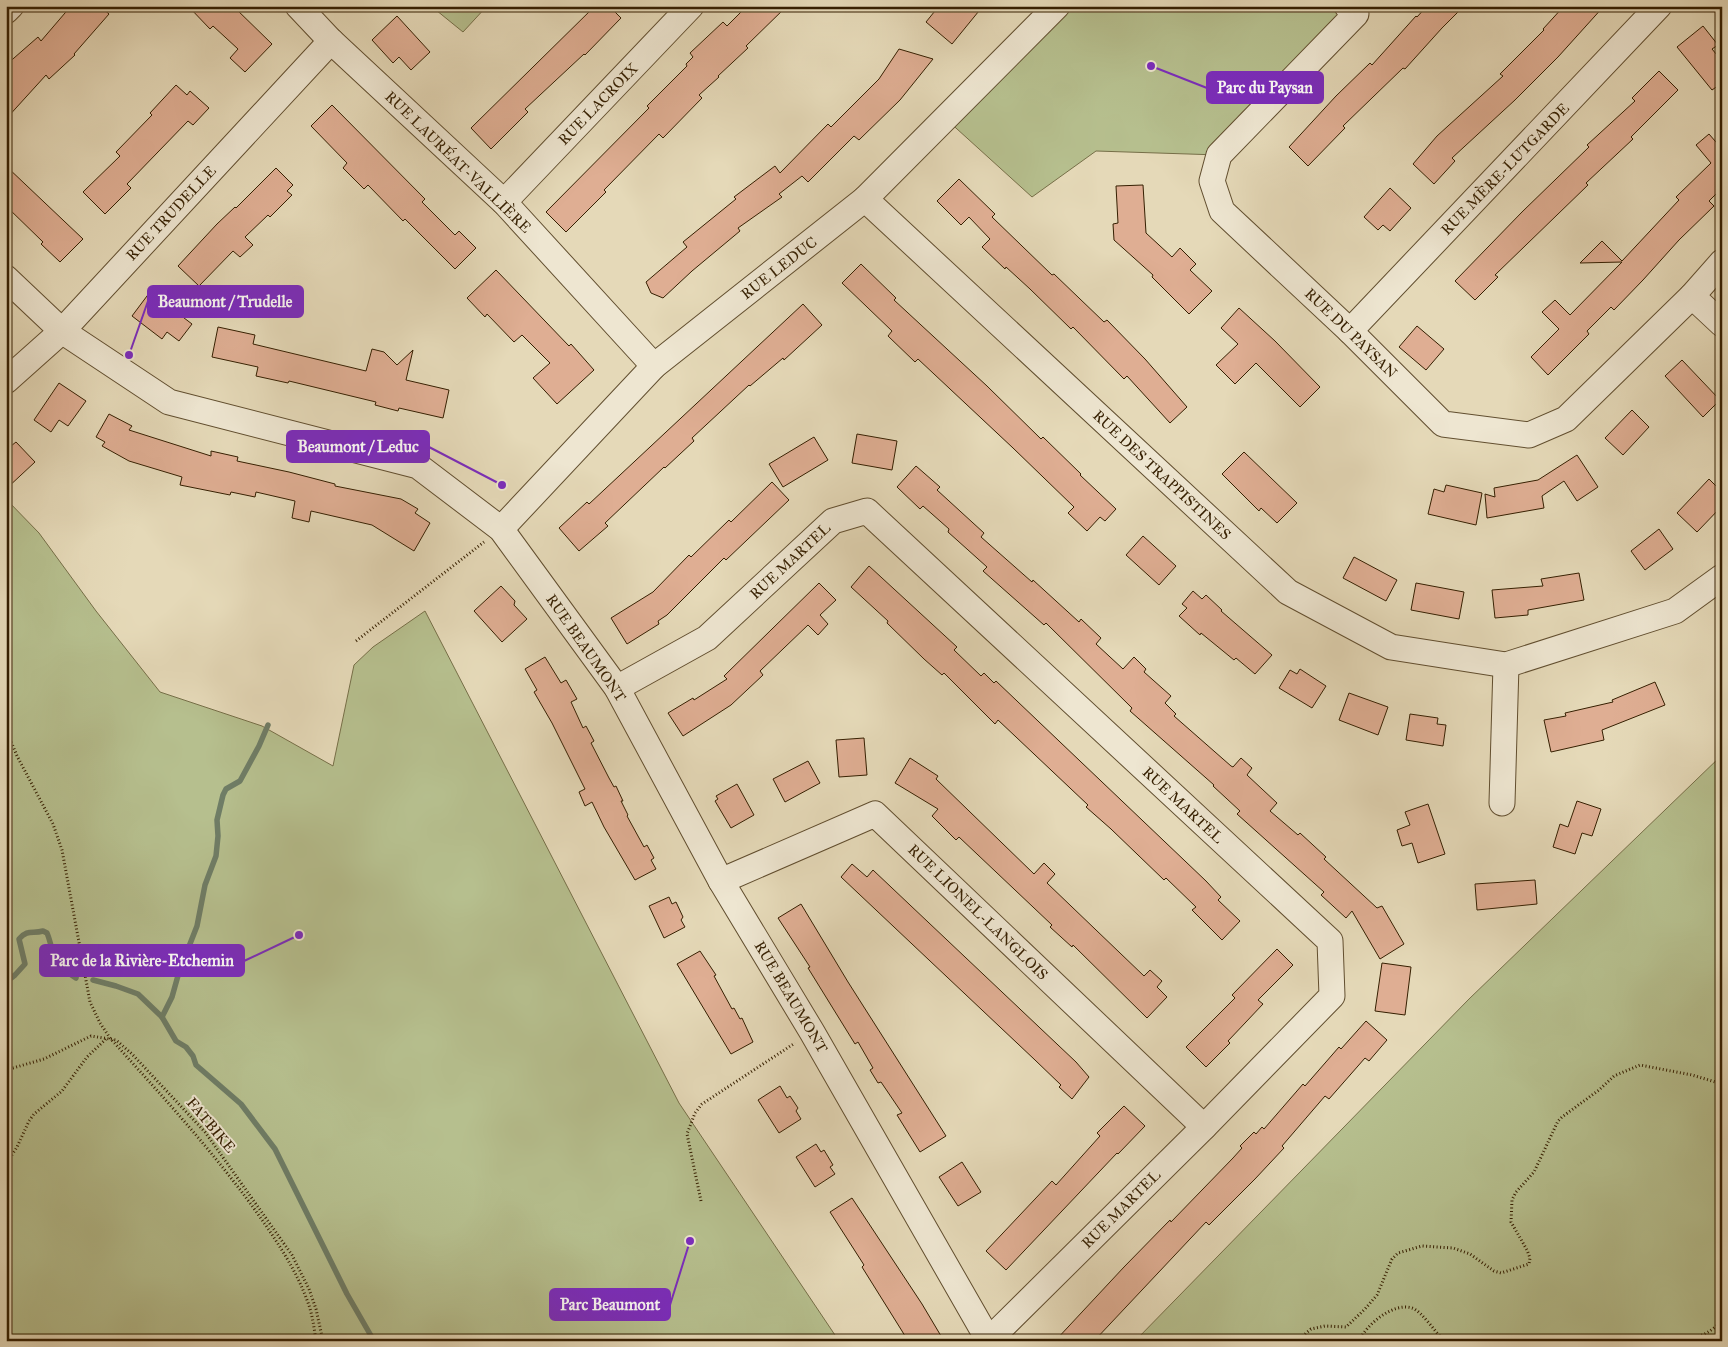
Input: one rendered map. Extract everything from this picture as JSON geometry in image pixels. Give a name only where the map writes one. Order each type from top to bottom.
[{"type":"street","points":[[6,11],[11,6]]},
{"type":"street","name":"RUE LAURÉAT-VALLIÈRE","points":[[298,6],[330,41],[504,202],[654,366]]},
{"type":"street","name":"RUE LACROIX","points":[[504,202],[691,6]]},
{"type":"street","name":"RUE LEDUC","points":[[501,528],[654,366],[865,199],[1057,6]]},
{"type":"street","name":"RUE MÈRE-LUTGARDE","points":[[1350,332],[1659,6]]},
{"type":"street","name":"RUE DU PAYSAN","points":[[1355,9],[1219,154],[1212,181],[1222,212],[1350,332],[1443,424],[1530,435],[1566,419],[1692,296],[1722,262]]},
{"type":"street","name":"RUE TRUDELLE","points":[[6,381],[62,331],[330,41]]},
{"type":"street","name":"RUE DES TRAPPISTINES","points":[[865,199],[1288,592],[1391,647],[1506,665],[1675,611],[1722,577]]},
{"type":"street","name":"RUE BEAUMONT","points":[[6,278],[62,331],[169,402],[418,466],[501,528],[618,688],[720,881],[812,1032],[989,1340]]},
{"type":"street","points":[[1692,296],[1722,324]]},
{"type":"street","name":"RUE MARTEL","points":[[618,688],[707,638],[833,521],[867,511],[1330,941],[1332,996],[1204,1127],[989,1340]]},
{"type":"street","points":[[1502,803],[1506,665]]},
{"type":"street","name":"RUE LIONEL-LANGLOIS","points":[[720,881],[875,814],[1204,1127]]},
{"type":"path","points":[[356,641],[501,528]]},
{"type":"path","points":[[6,729],[17,756],[53,824],[62,850],[90,1002],[100,1023],[109,1038],[210,1151],[249,1201],[280,1246],[301,1284],[308,1302],[316,1341]]},
{"type":"path","points":[[701,1201],[687,1134],[695,1113],[702,1104],[812,1032]]},
{"type":"path","points":[[6,1070],[44,1059],[91,1036],[109,1038]]},
{"type":"path","points":[[6,1164],[34,1114],[62,1091],[87,1057],[109,1038]]},
{"type":"path","name":"FATBIKE","points":[[109,1038],[116,1040],[132,1054],[205,1132],[242,1183],[292,1255],[300,1270],[316,1309],[323,1341]]},
{"type":"path","points":[[1296,1341],[1311,1329],[1325,1326],[1346,1327],[1365,1309],[1376,1295],[1392,1259],[1398,1253],[1422,1246],[1454,1248],[1470,1254],[1494,1271],[1501,1273],[1529,1264],[1530,1258],[1527,1250],[1512,1222],[1512,1200],[1516,1192],[1534,1172],[1562,1116],[1599,1090],[1614,1076],[1640,1064],[1692,1074],[1722,1084]]},
{"type":"path","points":[[1359,1341],[1368,1326],[1383,1315],[1393,1310],[1411,1308],[1420,1314],[1445,1341]]},
{"type":"path","points":[[1660,1341],[1676,1338],[1696,1338],[1704,1335],[1722,1321]]},
{"type":"green space","points":[[431,6],[487,6],[463,32]]},
{"type":"green space","points":[[1057,6],[1347,6],[1219,155],[1096,151],[1032,197],[946,119]]},
{"type":"green space","points":[[6,499],[39,533],[96,611],[160,692],[262,726],[333,766],[354,665],[373,647],[425,611],[679,1103],[839,1341],[6,1341]]},
{"type":"green space","points":[[1722,755],[1722,1341],[1135,1341],[1469,999]]},
{"type":"building","points":[[71,6],[100,6],[109,14],[75,55],[49,79],[46,75],[6,119],[6,65],[38,37],[41,41]]},
{"type":"building","points":[[188,6],[233,6],[272,44],[245,72],[230,58],[238,49],[213,26],[210,29]]},
{"type":"building","points":[[595,6],[609,6],[621,18],[585,55],[525,109],[528,112],[491,149],[471,128]]},
{"type":"building","points":[[747,6],[787,6],[746,46],[748,48],[699,95],[702,98],[663,138],[659,134],[566,232],[546,212],[649,108],[647,106],[687,66],[686,64],[693,57],[690,53],[723,22],[727,26]]},
{"type":"building","points":[[939,6],[983,6],[952,44],[926,22]]},
{"type":"building","points":[[1427,6],[1464,6],[1405,69],[1403,68],[1343,126],[1345,128],[1308,166],[1289,147],[1336,96],[1370,63],[1372,65]]},
{"type":"building","points":[[1564,6],[1604,6],[1558,57],[1515,100],[1452,158],[1455,161],[1434,184],[1413,164],[1437,136],[1503,76],[1500,74],[1544,30]]},
{"type":"building","points":[[397,16],[430,52],[411,70],[399,57],[393,63],[372,40]]},
{"type":"building","points":[[1703,26],[1718,45],[1712,49],[1722,61],[1722,83],[1712,90],[1677,47]]},
{"type":"building","points":[[899,49],[933,59],[900,100],[859,140],[854,136],[808,182],[802,176],[779,194],[782,197],[738,228],[740,231],[663,298],[651,293],[646,282],[687,247],[683,242],[736,199],[734,197],[775,166],[780,173],[828,124],[831,127],[879,79]]},
{"type":"building","points":[[1659,71],[1678,90],[1631,137],[1633,139],[1586,183],[1588,185],[1495,275],[1498,277],[1475,300],[1455,281],[1589,147],[1587,145],[1635,101],[1632,98]]},
{"type":"building","points":[[176,85],[187,95],[190,91],[209,108],[193,125],[188,121],[127,184],[131,188],[105,214],[83,192],[120,156],[116,152],[152,115],[150,113]]},
{"type":"building","points":[[332,105],[425,199],[422,202],[455,235],[459,231],[476,248],[455,269],[405,219],[403,221],[368,185],[364,189],[343,168],[347,163],[311,126]]},
{"type":"building","points":[[1709,134],[1722,149],[1722,188],[1709,201],[1714,206],[1679,240],[1614,310],[1611,307],[1587,331],[1589,334],[1548,375],[1531,357],[1559,329],[1542,312],[1555,300],[1570,315],[1622,262],[1580,263],[1602,241],[1622,261],[1679,200],[1676,197],[1711,163],[1696,145]]},
{"type":"building","points":[[6,166],[83,239],[60,262],[41,244],[43,242],[6,206]]},
{"type":"building","points":[[276,168],[293,185],[287,191],[292,195],[270,217],[268,215],[245,237],[253,245],[240,257],[233,251],[199,286],[178,266],[217,224]]},
{"type":"building","points":[[959,179],[995,214],[992,217],[1052,275],[1054,274],[1104,322],[1107,320],[1145,359],[1187,407],[1170,423],[1127,376],[1124,379],[1073,327],[1071,329],[1030,289],[982,247],[990,239],[969,217],[961,225],[937,201]]},
{"type":"building","points":[[1143,185],[1146,233],[1172,257],[1180,248],[1196,264],[1190,270],[1212,291],[1189,314],[1152,277],[1153,275],[1114,240],[1113,224],[1118,223],[1116,186]]},
{"type":"building","points":[[1390,188],[1411,208],[1390,231],[1383,225],[1378,230],[1364,217]]},
{"type":"building","points":[[861,264],[896,298],[894,300],[1041,439],[1043,437],[1116,509],[1105,521],[1100,517],[1087,531],[1068,513],[1074,507],[918,359],[915,362],[888,336],[892,331],[842,283]]},
{"type":"building","points":[[496,270],[569,346],[571,344],[594,370],[557,404],[533,378],[550,363],[522,335],[514,342],[487,314],[485,317],[467,298]]},
{"type":"building","points":[[150,292],[192,324],[179,341],[167,332],[162,339],[132,316]]},
{"type":"building","points":[[803,304],[822,325],[784,360],[783,358],[749,385],[692,438],[694,441],[605,523],[608,526],[579,551],[559,528],[587,502],[589,504]]},
{"type":"building","points":[[1239,308],[1275,341],[1320,387],[1300,407],[1256,363],[1235,384],[1216,365],[1238,344],[1221,328]]},
{"type":"building","points":[[1417,326],[1444,349],[1426,370],[1399,347]]},
{"type":"building","points":[[218,327],[255,335],[253,344],[366,371],[372,349],[384,352],[397,365],[413,350],[406,380],[449,390],[443,418],[399,408],[398,411],[375,405],[376,402],[289,381],[288,383],[256,376],[258,367],[212,357]]},
{"type":"building","points":[[1682,360],[1720,400],[1703,417],[1665,376]]},
{"type":"building","points":[[59,383],[86,401],[68,426],[59,420],[51,432],[34,420]]},
{"type":"building","points":[[1632,410],[1649,427],[1623,455],[1605,438]]},
{"type":"building","points":[[109,414],[132,426],[129,430],[211,456],[211,451],[238,457],[237,461],[289,472],[335,484],[335,486],[401,499],[418,509],[415,513],[430,523],[414,551],[372,525],[311,511],[309,522],[292,518],[295,501],[256,492],[255,497],[231,492],[230,495],[180,485],[182,477],[129,461],[102,446],[105,442],[96,437]]},
{"type":"building","points":[[857,434],[897,441],[892,470],[852,463]]},
{"type":"building","points":[[814,437],[828,460],[783,487],[769,464]]},
{"type":"building","points":[[16,442],[35,462],[6,489],[6,450]]},
{"type":"building","points":[[1244,452],[1297,503],[1277,523],[1261,508],[1259,511],[1222,474]]},
{"type":"building","points":[[1577,455],[1598,487],[1577,501],[1564,481],[1542,496],[1544,508],[1487,518],[1485,494],[1495,497],[1494,488],[1538,480]]},
{"type":"building","points":[[916,466],[940,487],[937,490],[984,533],[981,537],[1032,582],[1033,580],[1079,622],[1081,619],[1101,638],[1096,644],[1123,669],[1134,657],[1146,669],[1144,672],[1171,696],[1165,703],[1176,714],[1174,716],[1231,766],[1233,767],[1241,758],[1252,768],[1247,775],[1277,803],[1270,811],[1298,835],[1300,833],[1326,857],[1324,859],[1377,908],[1382,906],[1404,944],[1380,959],[1352,911],[1346,918],[1321,895],[1324,892],[1237,814],[1240,811],[1214,785],[1130,711],[1132,708],[1046,623],[1044,625],[983,571],[987,567],[948,532],[949,529],[923,506],[920,509],[897,487]]},
{"type":"building","points":[[1709,479],[1722,492],[1722,506],[1697,532],[1677,513]]},
{"type":"building","points":[[772,482],[789,500],[726,560],[724,558],[667,615],[658,621],[659,624],[627,644],[611,618],[653,592],[689,555],[691,557],[729,520],[731,522]]},
{"type":"building","points":[[1446,485],[1482,493],[1476,525],[1428,514],[1434,489],[1444,492]]},
{"type":"building","points":[[1659,529],[1673,549],[1645,570],[1631,551]]},
{"type":"building","points":[[1143,536],[1176,566],[1159,585],[1126,555]]},
{"type":"building","points":[[1354,557],[1397,580],[1386,601],[1343,578]]},
{"type":"building","points":[[869,566],[957,647],[954,650],[981,676],[984,673],[994,683],[996,681],[1206,881],[1221,897],[1218,900],[1240,921],[1222,940],[1192,910],[1196,907],[1166,878],[1164,880],[1086,807],[1088,805],[998,720],[995,724],[944,673],[942,675],[924,659],[887,623],[888,621],[851,587]]},
{"type":"building","points":[[1579,573],[1584,600],[1528,610],[1528,615],[1495,618],[1492,590],[1543,586],[1541,579]]},
{"type":"building","points":[[819,583],[836,600],[820,615],[828,624],[818,635],[808,625],[760,671],[763,675],[731,705],[683,736],[668,713],[693,698],[694,700],[727,679],[724,676]]},
{"type":"building","points":[[1416,583],[1464,592],[1459,619],[1411,610]]},
{"type":"building","points":[[501,586],[515,601],[514,605],[527,619],[502,642],[474,611]]},
{"type":"building","points":[[1193,591],[1202,599],[1206,595],[1221,611],[1272,655],[1255,674],[1236,658],[1234,660],[1201,633],[1200,635],[1179,616],[1187,608],[1182,604]]},
{"type":"building","points":[[545,657],[561,683],[566,680],[577,699],[571,702],[583,728],[586,726],[594,741],[591,743],[623,801],[621,801],[627,816],[644,847],[647,845],[654,858],[651,860],[656,869],[635,880],[604,827],[592,802],[585,806],[579,792],[585,789],[552,723],[534,692],[537,690],[525,669]]},
{"type":"building","points":[[1300,669],[1326,686],[1312,708],[1279,688],[1290,670],[1297,674]]},
{"type":"building","points":[[1655,682],[1665,705],[1602,730],[1604,740],[1551,752],[1544,720],[1566,716],[1565,713],[1613,702],[1612,700]]},
{"type":"building","points":[[1349,693],[1388,707],[1378,735],[1339,720]]},
{"type":"building","points":[[1410,714],[1438,718],[1437,724],[1446,725],[1443,746],[1406,740]]},
{"type":"building","points":[[864,738],[867,775],[839,777],[836,740]]},
{"type":"building","points":[[910,758],[938,776],[936,779],[1034,874],[1044,863],[1055,874],[1047,883],[1144,976],[1150,970],[1162,981],[1157,987],[1167,997],[1147,1018],[1073,945],[1072,947],[1050,927],[1052,925],[959,837],[956,840],[932,816],[938,809],[895,783]]},
{"type":"building","points":[[808,761],[820,783],[785,802],[773,779]]},
{"type":"building","points":[[737,784],[754,815],[731,828],[715,801],[718,799],[716,796]]},
{"type":"building","points":[[1577,801],[1601,809],[1592,836],[1582,833],[1575,854],[1553,847],[1560,824],[1568,827]]},
{"type":"building","points":[[1428,804],[1445,854],[1418,863],[1412,843],[1402,846],[1397,830],[1410,825],[1405,812]]},
{"type":"building","points":[[852,864],[867,877],[873,870],[1076,1062],[1089,1077],[1072,1099],[1059,1087],[1061,1085],[1035,1060],[841,877]]},
{"type":"building","points":[[1535,880],[1537,904],[1477,910],[1475,884]]},
{"type":"building","points":[[669,897],[672,904],[676,902],[683,917],[681,920],[685,927],[664,938],[649,906]]},
{"type":"building","points":[[801,904],[946,1136],[920,1152],[897,1115],[902,1113],[881,1082],[878,1083],[870,1070],[873,1068],[858,1042],[855,1044],[808,968],[810,967],[778,918]]},
{"type":"building","points":[[1277,949],[1293,965],[1258,1000],[1263,1004],[1228,1041],[1230,1043],[1206,1067],[1186,1047],[1235,998],[1232,995]]},
{"type":"building","points":[[700,951],[716,975],[714,976],[732,1009],[734,1008],[740,1019],[742,1018],[753,1042],[731,1054],[677,964]]},
{"type":"building","points":[[1382,963],[1411,967],[1405,1015],[1375,1011]]},
{"type":"building","points":[[1366,1021],[1387,1040],[1369,1061],[1365,1058],[1329,1099],[1325,1096],[1282,1146],[1284,1148],[1255,1179],[1209,1225],[1206,1222],[1094,1341],[1055,1341],[1124,1267],[1233,1158],[1242,1148],[1240,1146],[1254,1132],[1256,1134],[1262,1127],[1264,1129],[1303,1084],[1305,1086],[1339,1047],[1341,1049]]},
{"type":"building","points":[[780,1086],[787,1098],[790,1096],[798,1108],[796,1111],[801,1119],[779,1133],[758,1100]]},
{"type":"building","points":[[1124,1106],[1145,1126],[1006,1270],[986,1251],[1052,1181],[1056,1185],[1100,1136],[1097,1133]]},
{"type":"building","points":[[816,1144],[821,1152],[824,1150],[833,1165],[830,1167],[835,1174],[815,1187],[796,1157]]},
{"type":"building","points":[[962,1162],[981,1192],[958,1206],[939,1177]]},
{"type":"building","points":[[852,1198],[922,1304],[944,1341],[908,1341],[862,1267],[864,1265],[830,1212]]},
{"type":"waterway","points":[[162,1017],[172,997],[179,972],[197,926],[205,885],[216,856],[217,820],[223,795],[226,789],[240,781],[268,725]]},
{"type":"waterway","points":[[6,982],[25,964],[19,939],[28,933],[43,931],[47,933],[53,954],[59,965],[76,978]]},
{"type":"waterway","points":[[93,980],[138,994],[162,1017],[176,1041],[186,1047],[193,1056],[196,1065],[241,1104],[275,1149],[347,1294],[374,1341]]},
{"type":"place","name":"Parc du Paysan","points":[[1151,66]]},
{"type":"place","name":"Beaumont / Trudelle","points":[[129,355]]},
{"type":"place","name":"Beaumont / Leduc","points":[[502,485]]},
{"type":"place","name":"Parc de la Rivière-Etchemin","points":[[299,935]]},
{"type":"place","name":"Parc Beaumont","points":[[690,1241]]}]
